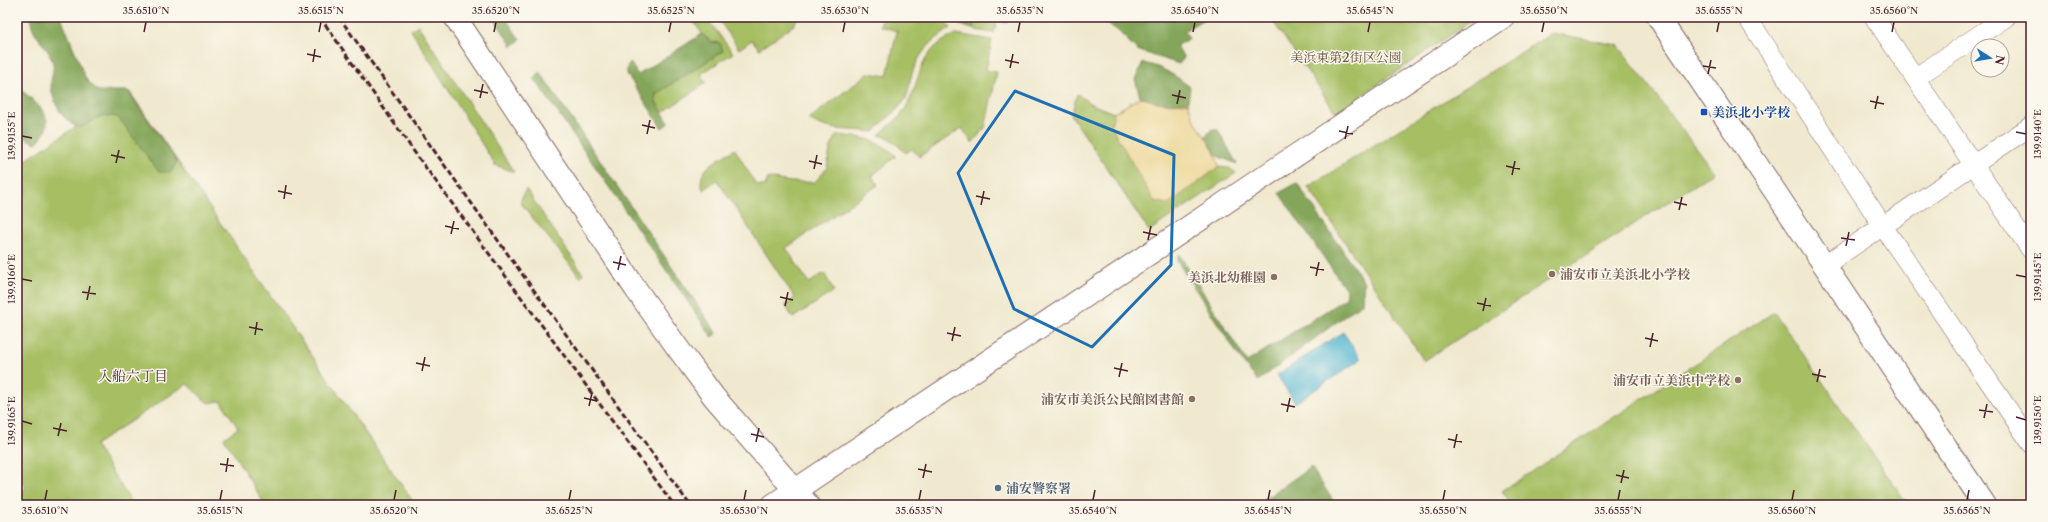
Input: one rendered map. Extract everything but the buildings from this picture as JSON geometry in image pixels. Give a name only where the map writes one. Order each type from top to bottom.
[{"type":"street","points":[[455,17],[639,294],[714,397],[801,498]]},
{"type":"street","points":[[773,505],[801,498],[1503,17]]},
{"type":"street","points":[[1658,17],[1984,505]]},
{"type":"street","points":[[1747,17],[1882,225],[2031,443]]},
{"type":"street","points":[[1874,17],[2031,250]]},
{"type":"street","points":[[1915,78],[2006,17]]},
{"type":"street","points":[[1825,265],[1882,225],[2031,126]]},
{"type":"highlighted area","points":[[1015,91],[1174,155],[1171,265],[1092,347],[1014,309],[958,173]]},
{"type":"green space","points":[[30,17],[61,17],[86,79],[98,91],[128,91],[177,162],[171,172],[159,172],[118,117],[103,115],[80,128],[68,121],[63,116],[55,102],[51,88],[53,68],[52,60],[33,30]]},
{"type":"green space","points":[[493,17],[505,17],[520,40],[512,46]]},
{"type":"green space","points":[[691,17],[706,17],[733,53],[701,74],[706,83],[662,113],[655,100],[656,94],[723,51],[702,34]]},
{"type":"green space","points":[[717,17],[798,17],[794,25],[759,49],[752,40],[739,49]]},
{"type":"green space","points":[[882,17],[941,17],[951,28],[931,43],[921,55],[911,77],[908,93],[903,103],[874,132],[832,128],[809,119],[869,73],[887,76],[897,31],[880,26]]},
{"type":"green space","points":[[950,17],[970,17],[975,30],[958,24]]},
{"type":"green space","points":[[970,17],[1008,17],[1007,23],[997,21],[994,33],[975,30]]},
{"type":"green space","points":[[1099,17],[1207,17],[1184,31],[1189,38],[1177,46],[1184,58],[1179,64],[1137,50],[1118,31]]},
{"type":"green space","name":"美浜東第2街区公園","points":[[1270,17],[1477,17],[1336,113]]},
{"type":"green space","points":[[418,25],[514,172],[495,165],[411,30]]},
{"type":"green space","points":[[1552,33],[1618,45],[1714,172],[1424,361],[1308,187]]},
{"type":"green space","points":[[702,34],[711,42],[720,43],[723,51],[656,94],[655,100],[669,123],[662,128],[627,74],[627,67],[630,62],[638,75]]},
{"type":"green space","points":[[956,34],[992,40],[986,70],[997,72],[985,128],[972,143],[962,128],[919,157],[912,149],[906,153],[889,138],[879,135],[904,111],[922,67],[933,49],[943,41]]},
{"type":"green space","points":[[1143,63],[1156,66],[1168,72],[1190,87],[1188,102],[1175,104],[1164,103],[1140,97],[1135,79]]},
{"type":"green space","points":[[540,72],[717,334],[712,337],[534,78]]},
{"type":"green space","points":[[17,87],[38,105],[46,119],[47,127],[43,135],[36,143],[22,134],[19,127],[16,112]]},
{"type":"green space","points":[[129,91],[414,503],[410,505],[265,505],[224,438],[238,428],[221,401],[208,403],[187,384],[95,445],[133,505],[17,505],[17,495],[26,488],[17,474],[17,166]]},
{"type":"green space","points":[[1077,94],[1091,104],[1114,113],[1111,126],[1168,204],[1219,167],[1229,168],[1236,173],[1149,231],[1071,115]]},
{"type":"green space","points":[[1212,129],[1218,130],[1237,164],[1217,156],[1205,136]]},
{"type":"green space","points":[[837,135],[861,138],[875,142],[882,145],[896,156],[872,176],[878,185],[786,248],[809,283],[824,273],[834,291],[793,318],[785,305],[795,298],[717,180],[703,190],[701,183],[702,176],[710,165],[735,149],[756,185],[765,186],[768,178],[790,182],[815,182],[827,168],[830,149]]},
{"type":"green space","points":[[1297,183],[1364,282],[1362,303],[1258,381],[1244,364],[1177,261],[1179,254],[1247,362],[1346,298],[1347,291],[1279,193]]},
{"type":"green space","points":[[526,189],[583,274],[580,277],[520,202]]},
{"type":"green space","name":"浦安市立美浜中学校","points":[[1774,312],[1908,505],[1512,505],[1502,491]]},
{"type":"green space","points":[[1311,467],[1336,505],[1256,505]]},
{"type":"sand","points":[[1140,97],[1164,103],[1175,104],[1188,102],[1194,119],[1217,158],[1219,167],[1168,204],[1154,201],[1111,126],[1114,113]]},
{"type":"water","points":[[1343,332],[1361,359],[1295,403],[1277,375]]},
{"type":"railway","points":[[320,17],[415,153],[674,505]]},
{"type":"railway","points":[[339,17],[512,260],[690,505]]},
{"type":"place","name":"美浜北小学校","points":[[1704,112]]},
{"type":"place","name":"浦安市立美浜北小学校","points":[[1552,274]]},
{"type":"place","name":"美浜北幼稚園","points":[[1274,277]]},
{"type":"place","name":"浦安市立美浜中学校","points":[[1738,380]]},
{"type":"place","name":"浦安市美浜公民館図書館","points":[[1192,399]]},
{"type":"place","name":"浦安警察署","points":[[998,488]]},
{"type":"district","name":"入船六丁目","points":[[133,376]]}]
